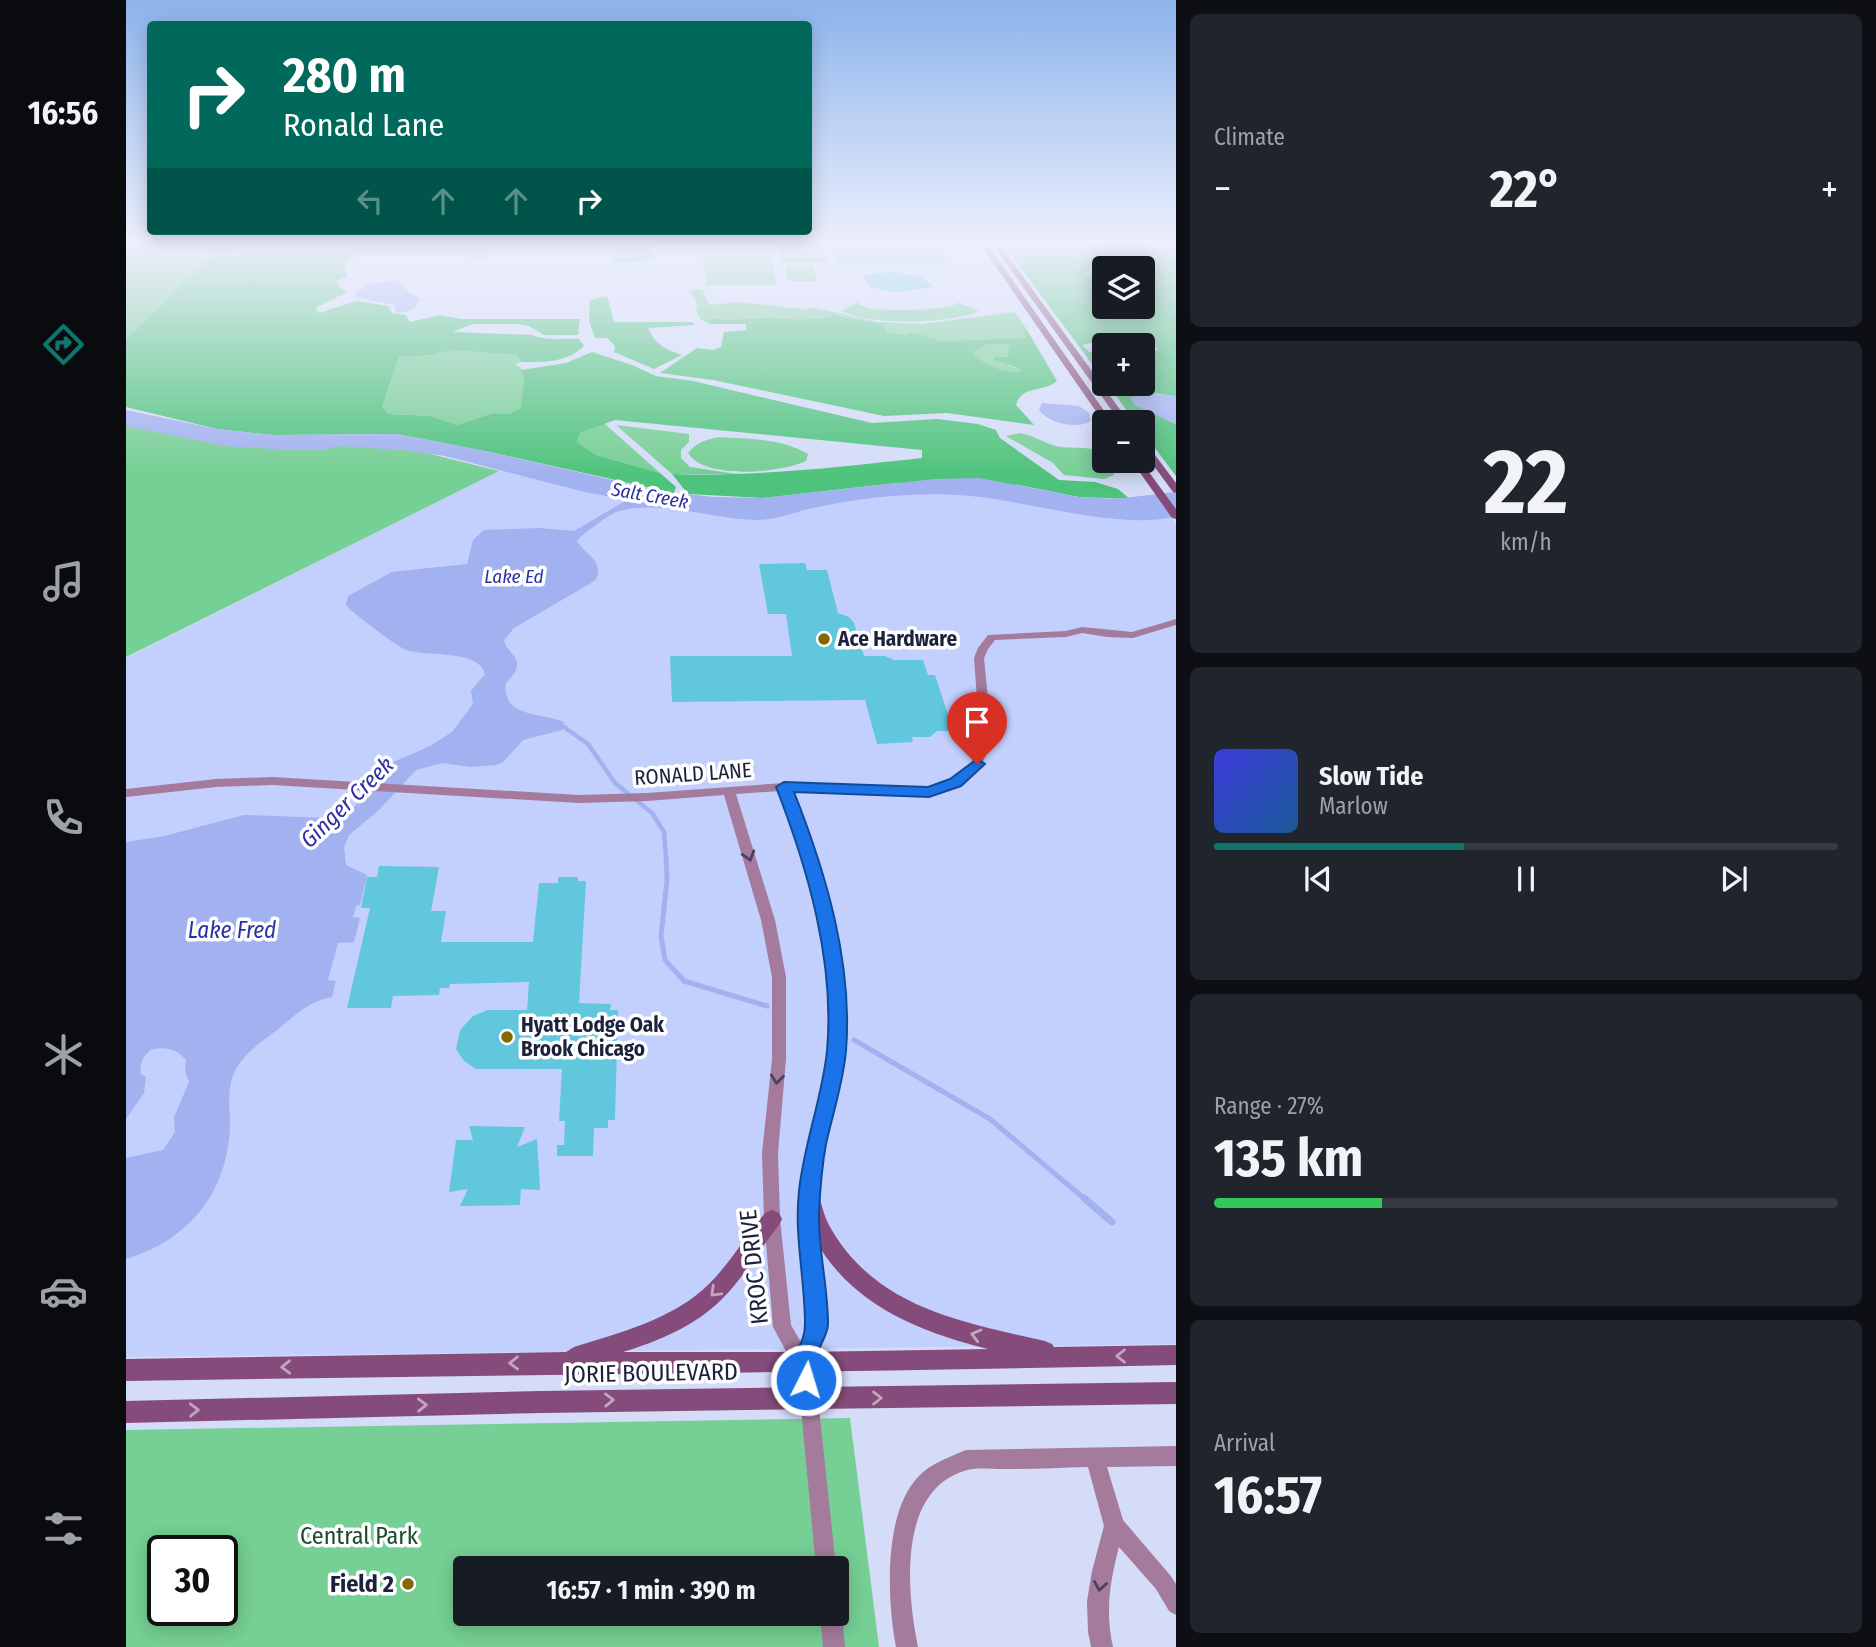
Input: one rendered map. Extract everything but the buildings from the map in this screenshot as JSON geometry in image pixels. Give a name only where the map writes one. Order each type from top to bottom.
[{"type":"main road","points":[[1038,322],[1100,410]]},
{"type":"main road","points":[[1052,322],[1116,410]]},
{"type":"main road","points":[[1155,461],[1173,486]]},
{"type":"main road","points":[[1144,473],[1176,516]]},
{"type":"main road","points":[[809,1193],[822,1233],[843,1265],[878,1296],[923,1320],[1067,1356]]},
{"type":"main road","points":[[559,1363],[668,1326],[689,1314],[715,1293],[772,1219]]},
{"type":"main road","name":"JORIE BOULEVARD","points":[[126,1370],[559,1363],[803,1363],[1176,1355]]},
{"type":"main road","name":"JORIE BOULEVARD","points":[[126,1412],[1176,1393]]},
{"type":"street","name":"RONALD LANE","points":[[126,793],[216,783],[272,781],[579,799],[622,799],[784,787],[929,792],[955,783],[977,764],[986,739],[979,658],[992,638],[1066,634],[1082,630],[1133,635],[1176,622]]},
{"type":"street","points":[[784,787],[799,824],[820,897],[834,967],[838,1016],[828,1105],[816,1143],[809,1193],[808,1241],[817,1327],[803,1363],[825,1556]]},
{"type":"street","name":"KROC DRIVE","points":[[729,791],[768,920],[779,976],[779,1059],[770,1153],[772,1219],[782,1327],[803,1363]]},
{"type":"street","points":[[907,1647],[900,1594],[901,1553],[912,1505],[921,1488],[939,1472],[966,1460],[1176,1456]]},
{"type":"street","points":[[1095,1458],[1114,1526],[1163,1583],[1176,1604]]},
{"type":"street","points":[[1102,1647],[1096,1616],[1100,1582],[1114,1526]]},
{"type":"street","points":[[832,1626],[834,1647]]},
{"type":"shaded area","points":[[499,471],[514,471],[651,502],[829,501],[906,494],[979,493],[1168,513],[1176,524],[1176,1344],[126,1357],[126,658]]},
{"type":"green space","points":[[126,322],[143,322],[126,339]]},
{"type":"green space","points":[[143,322],[580,322],[578,335],[544,335],[529,326],[516,324],[473,324],[452,332],[579,339],[584,346],[570,356],[539,362],[522,362],[517,355],[451,350],[433,355],[399,357],[382,407],[389,414],[431,416],[457,425],[493,413],[509,414],[521,408],[524,379],[521,370],[566,363],[592,352],[656,376],[693,381],[872,423],[937,419],[978,424],[996,430],[1000,438],[1059,480],[1095,482],[1118,489],[1130,499],[1079,497],[1018,485],[896,483],[763,498],[688,494],[672,474],[766,473],[828,468],[922,458],[922,450],[615,420],[580,433],[577,442],[596,455],[660,473],[676,487],[674,493],[397,434],[273,435],[217,429],[126,407],[126,339]]},
{"type":"green space","points":[[589,322],[692,322],[695,325],[648,328],[661,346],[682,355],[654,369],[614,352],[615,346],[607,338],[595,338]]},
{"type":"green space","points":[[709,322],[870,322],[881,324],[888,333],[908,335],[911,332],[941,341],[1026,338],[1023,329],[1027,330],[1057,381],[1027,392],[1019,399],[1016,405],[1034,425],[947,413],[884,416],[713,380],[660,373],[697,348],[713,350],[721,347],[724,332],[746,330],[746,324]],"holes":[[[987,344],[1009,344],[1008,357],[994,357],[994,360],[1021,371],[995,367],[981,361],[972,353]]]},
{"type":"green space","points":[[870,322],[921,324],[1022,322],[1027,330],[1023,331],[1027,338],[941,341],[911,332],[908,335],[888,333],[881,324]]},
{"type":"green space","points":[[1061,322],[1176,322],[1176,396],[1155,393],[1155,350],[1158,350],[1155,346],[1155,333],[1092,333],[1092,343],[1082,345],[1092,352],[1092,364]]},
{"type":"green space","points":[[987,344],[1009,344],[1009,366],[1021,371],[994,367],[971,353]]},
{"type":"green space","points":[[451,350],[518,355],[522,362],[515,364],[521,368],[524,379],[522,408],[509,414],[493,413],[457,425],[431,416],[389,414],[382,407],[399,357],[433,355]]},
{"type":"green space","points":[[1116,396],[1133,396],[1135,405],[1146,410],[1126,410]]},
{"type":"green space","points":[[1155,414],[1176,424],[1176,476],[1155,448]]},
{"type":"green space","points":[[126,423],[406,448],[499,471],[126,657]]},
{"type":"green space","points":[[604,423],[660,473],[596,455],[577,442],[580,433]]},
{"type":"green space","points":[[616,425],[689,434],[689,442],[681,450],[681,458],[690,467],[736,474],[672,474]]},
{"type":"green space","points":[[1019,433],[1056,446],[1092,450],[1092,473],[1114,475],[1104,479],[1064,475],[1053,463],[1006,436]]},
{"type":"green space","points":[[719,437],[776,442],[808,454],[806,461],[794,465],[744,472],[710,467],[697,462],[688,453],[702,442]]},
{"type":"green space","name":"Central Park","points":[[850,1418],[879,1647],[126,1647],[126,1430]]},
{"type":"water","points":[[1155,394],[1176,396],[1176,424],[1155,414],[1155,410],[1146,410],[1135,405],[1130,398]]},
{"type":"water","points":[[1042,403],[1079,406],[1089,413],[1091,421],[1078,425],[1056,422],[1039,410]]},
{"type":"water","points":[[126,410],[217,429],[273,435],[397,434],[665,492],[714,497],[763,498],[934,479],[979,478],[1079,497],[1114,499],[1176,492],[1176,516],[1154,520],[1102,518],[994,499],[932,494],[852,501],[764,520],[670,509],[636,508],[615,512],[597,524],[577,541],[596,562],[596,580],[514,628],[504,640],[517,662],[516,671],[505,688],[510,703],[528,713],[564,722],[562,730],[523,740],[503,762],[496,765],[470,767],[442,763],[416,770],[379,810],[349,835],[344,847],[346,865],[367,875],[360,905],[356,906],[353,917],[360,918],[354,942],[338,943],[328,980],[336,981],[332,997],[317,1001],[299,1012],[240,1063],[230,1090],[227,1151],[212,1193],[186,1226],[168,1240],[126,1259],[126,1158],[163,1150],[175,1132],[174,1117],[189,1082],[185,1070],[186,1060],[182,1056],[170,1049],[150,1050],[141,1067],[141,1074],[146,1077],[144,1093],[126,1119],[126,842],[164,836],[244,815],[327,818],[348,812],[357,804],[359,796],[391,763],[430,746],[452,732],[473,704],[471,691],[485,674],[481,666],[463,657],[406,650],[350,609],[346,605],[348,596],[392,572],[467,564],[473,540],[484,530],[539,528],[574,531],[627,500],[445,456],[402,450],[338,446],[324,450],[287,450],[225,446],[126,426]]},
{"type":"waterway","points":[[564,727],[588,744],[615,783],[652,813],[664,832],[666,858]]},
{"type":"waterway","points":[[666,857],[667,880],[661,936],[665,960],[684,981],[767,1006]]},
{"type":"waterway","points":[[854,1040],[990,1119],[1086,1200]]},
{"type":"waterway","points":[[1084,1198],[1112,1222]]},
{"type":"place","name":"Ace Hardware","points":[[824,639]]},
{"type":"place","name":"Hyatt Lodge Oak Brook Chicago","points":[[507,1037]]},
{"type":"place","name":"Field 2","points":[[408,1584]]},
{"type":"route","points":[[806,1380],[803,1363],[817,1327],[808,1241],[809,1193],[816,1143],[828,1105],[838,1016],[834,967],[820,897],[799,824],[784,787],[929,792],[955,783],[977,764]]},
{"type":"water label","name":"Salt Creek","points":[[650,495]]},
{"type":"water label","name":"Lake Ed","points":[[514,576]]},
{"type":"water label","name":"Ginger Creek","points":[[347,802]]},
{"type":"water label","name":"Lake Fred","points":[[232,930]]}]
